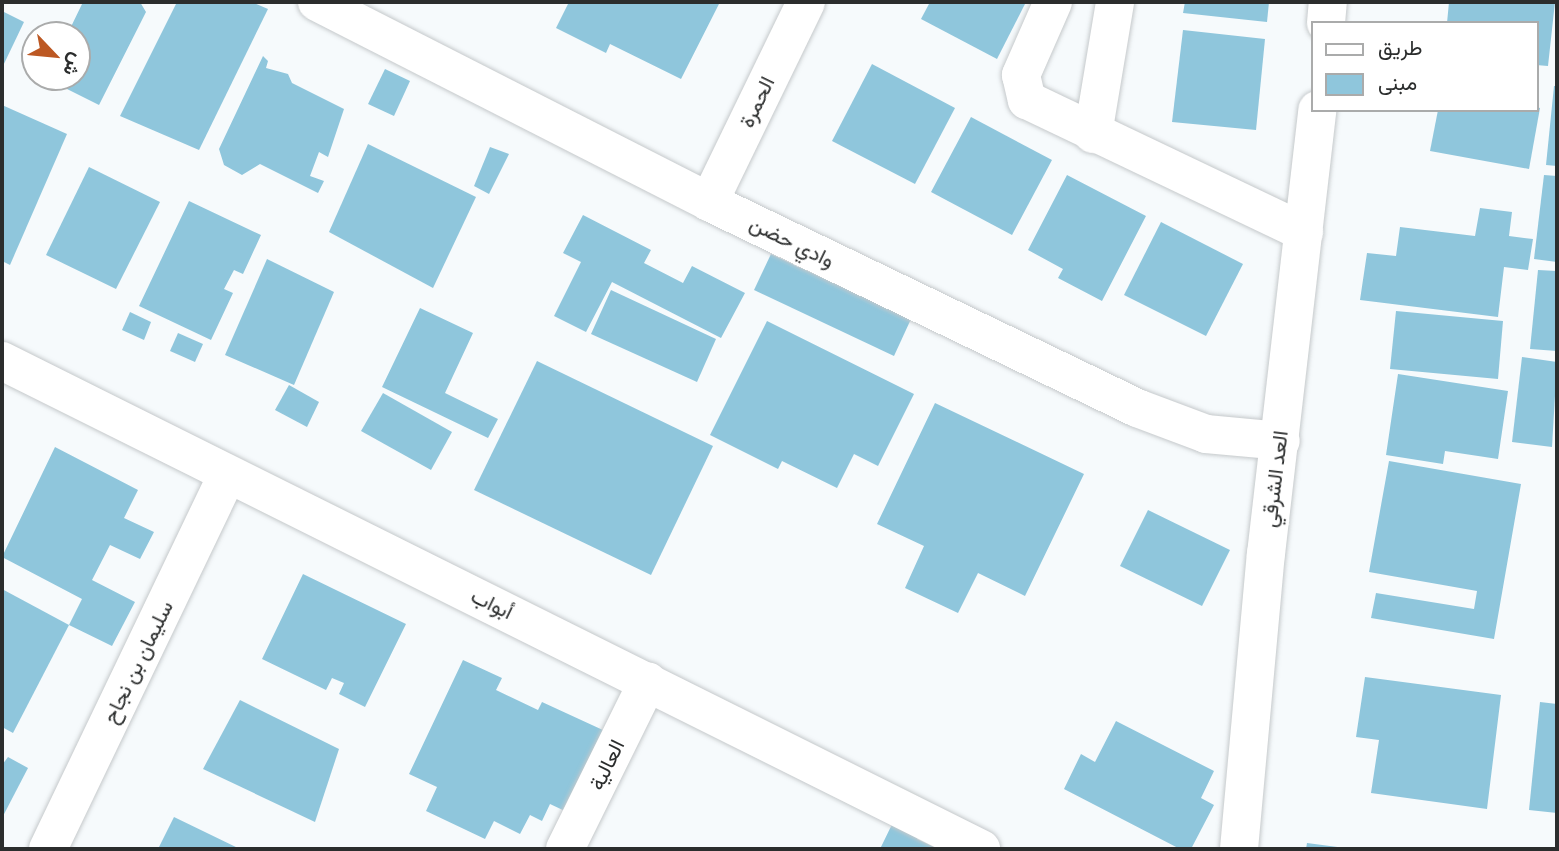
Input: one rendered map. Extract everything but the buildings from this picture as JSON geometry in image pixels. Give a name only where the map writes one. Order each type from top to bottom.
[{"type":"street","name":"وادي حضن","points":[[317,2],[709,202],[1171,423],[1206,434],[1281,441]]},
{"type":"street","name":"الحمرة","points":[[709,202],[806,2]]},
{"type":"street","points":[[1053,2],[1021,75],[1021,88],[1037,107],[1304,232]]},
{"type":"street","points":[[1093,134],[1115,2]]},
{"type":"street","points":[[1326,21],[1328,2]]},
{"type":"street","name":"العد الشرقي","points":[[1239,849],[1266,554],[1317,112]]},
{"type":"street","name":"أبواب","points":[[2,361],[649,681],[981,849]]},
{"type":"street","name":"سليمان بن نجاح","points":[[48,849],[228,475]]},
{"type":"street","name":"العالية","points":[[565,849],[649,681]]}]
